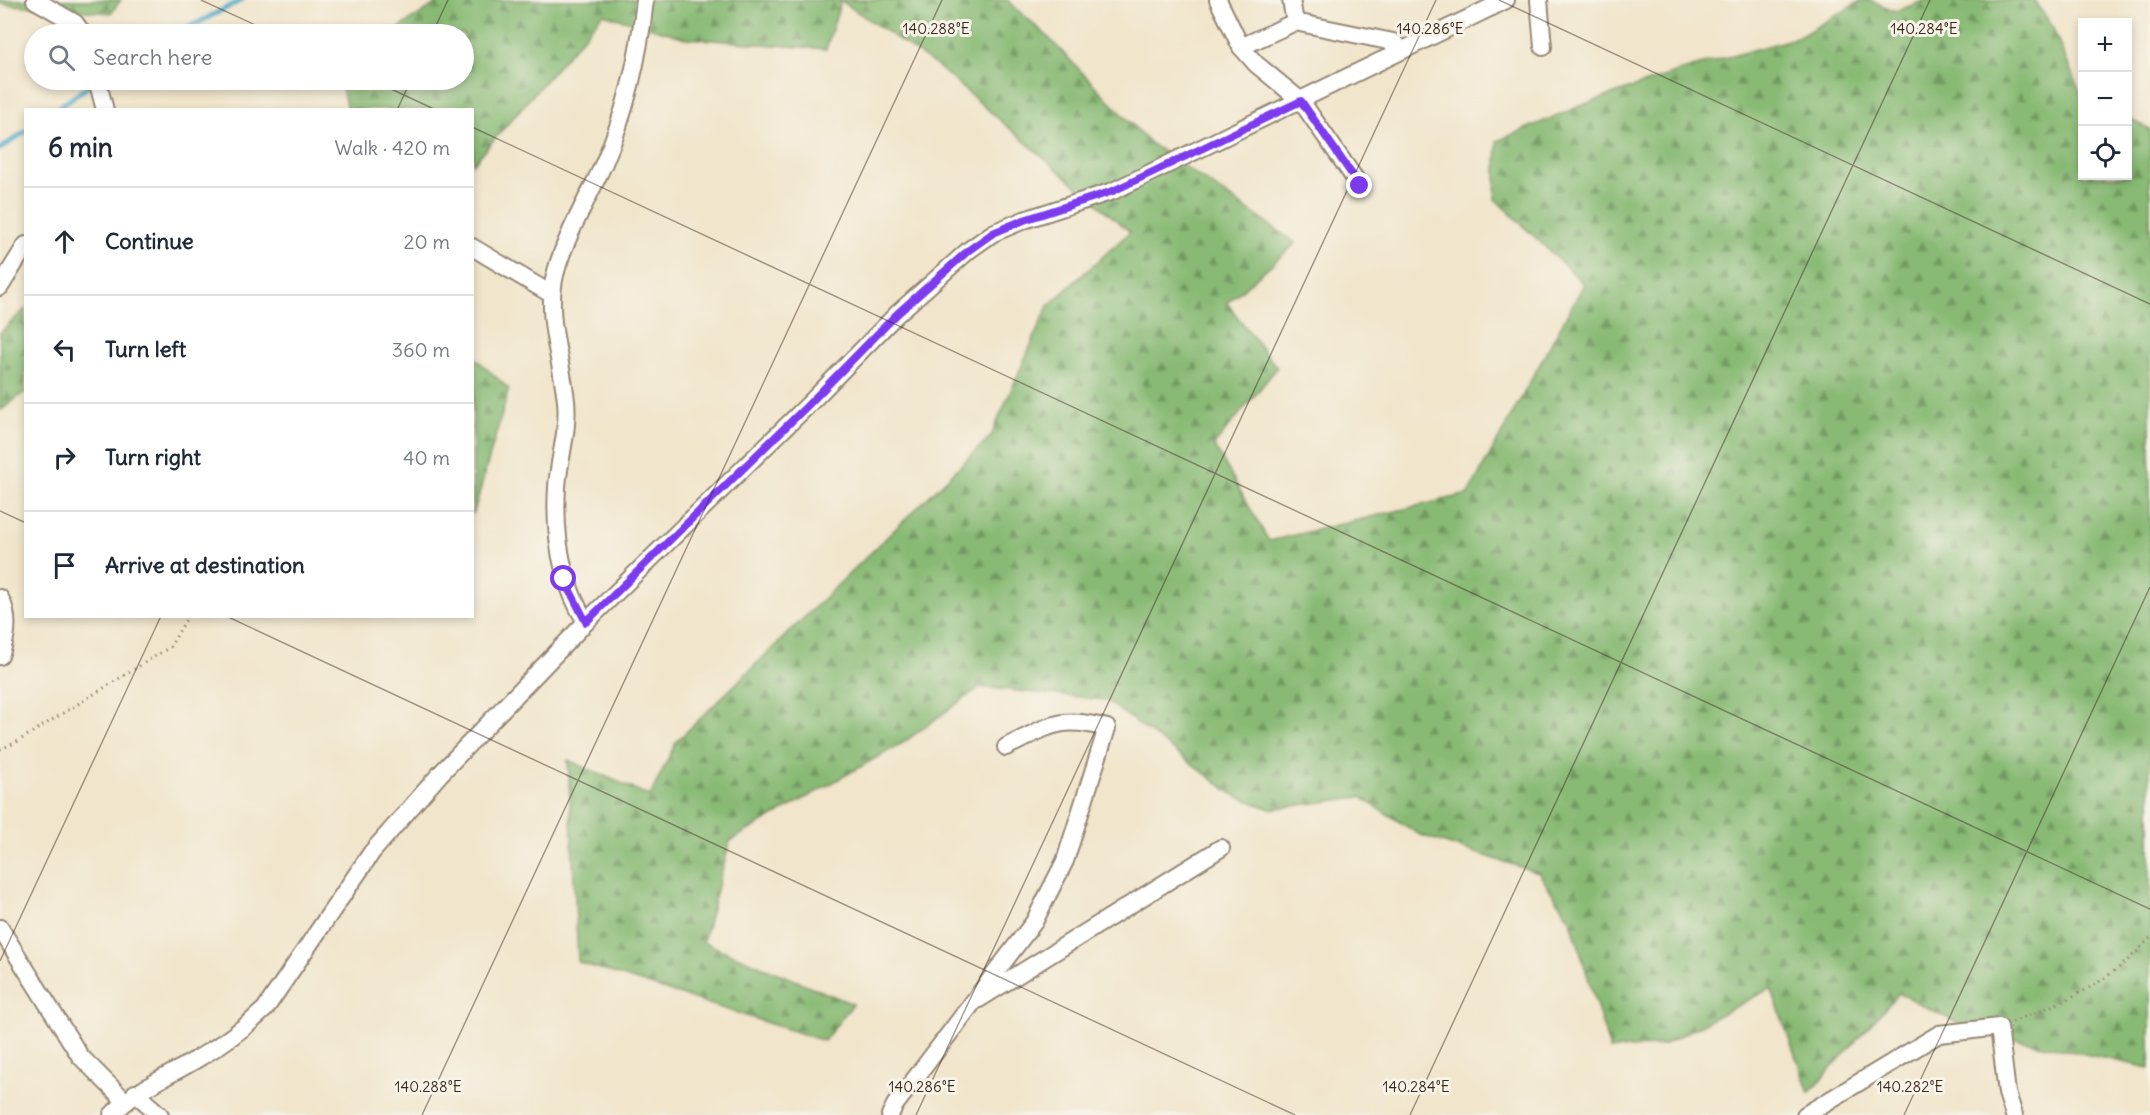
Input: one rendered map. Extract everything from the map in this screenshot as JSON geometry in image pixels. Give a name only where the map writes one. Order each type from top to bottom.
[{"type":"street","points":[[35,0],[76,24]]},
{"type":"street","points":[[586,622],[564,579],[560,558],[557,488],[566,401],[555,346],[551,294],[561,257],[606,160],[631,88],[639,54],[645,0]]},
{"type":"street","points":[[1218,0],[1241,47],[1256,64],[1301,101],[1360,186]]},
{"type":"street","points":[[1291,0],[1295,22]]},
{"type":"street","points":[[112,1115],[130,1097],[201,1057],[251,1022],[265,1009],[372,852],[440,774],[586,622],[807,406],[897,314],[969,250],[993,233],[1032,217],[1113,191],[1506,0]]},
{"type":"street","points":[[1539,0],[1544,47]]},
{"type":"street","points":[[1241,47],[1295,22],[1393,42],[1402,50]]},
{"type":"street","points":[[100,90],[104,108]]},
{"type":"street","points":[[0,287],[24,248]]},
{"type":"street","points":[[474,248],[551,294]]},
{"type":"street","points":[[0,598],[7,623],[5,643],[0,656]]},
{"type":"street","points":[[890,1115],[895,1105],[1034,922],[1065,861],[1107,728],[1079,721],[1055,723],[1006,747]]},
{"type":"street","points":[[971,1004],[1221,848]]},
{"type":"street","points":[[0,928],[80,1056],[130,1097],[160,1115]]},
{"type":"street","points":[[1805,1115],[1939,1034],[1999,1027],[2007,1093],[2014,1115]]},
{"type":"path","points":[[0,749],[170,647],[187,618]]},
{"type":"path","points":[[1999,1027],[2092,988],[2112,975],[2150,939]]},
{"type":"green space","points":[[0,0],[121,0],[111,13],[0,4]]},
{"type":"green space","points":[[441,0],[1007,0],[1046,35],[1149,142],[1296,243],[1227,303],[1277,368],[1214,445],[1269,541],[1468,494],[1584,284],[1495,199],[1497,141],[1580,106],[1689,68],[1799,37],[1862,0],[1869,0],[1896,11],[1926,0],[2034,0],[2052,26],[2078,88],[2078,180],[2132,180],[2132,120],[2150,129],[2150,1068],[1968,1029],[1899,993],[1809,1093],[1771,988],[1663,1045],[1610,1050],[1571,921],[1539,873],[1420,835],[1361,797],[1270,809],[1234,795],[1106,700],[980,687],[904,742],[730,841],[703,942],[853,1004],[824,1041],[578,962],[568,760],[650,796],[676,742],[991,436],[1048,306],[1130,232],[937,66],[841,1],[826,49],[686,38],[603,14],[474,163],[474,108],[347,108],[342,90],[474,90],[474,24],[405,24]]},
{"type":"green space","points":[[24,310],[24,393],[0,411],[0,333]]},
{"type":"green space","points":[[474,357],[509,389],[474,512]]},
{"type":"waterway","points":[[195,24],[242,0]]},
{"type":"waterway","points":[[58,108],[83,90]]},
{"type":"waterway","points":[[0,149],[24,132]]},
{"type":"route","points":[[564,579],[575,605],[586,622],[807,406],[897,314],[941,272],[993,233],[1058,208],[1113,191],[1301,101],[1360,186]]}]
